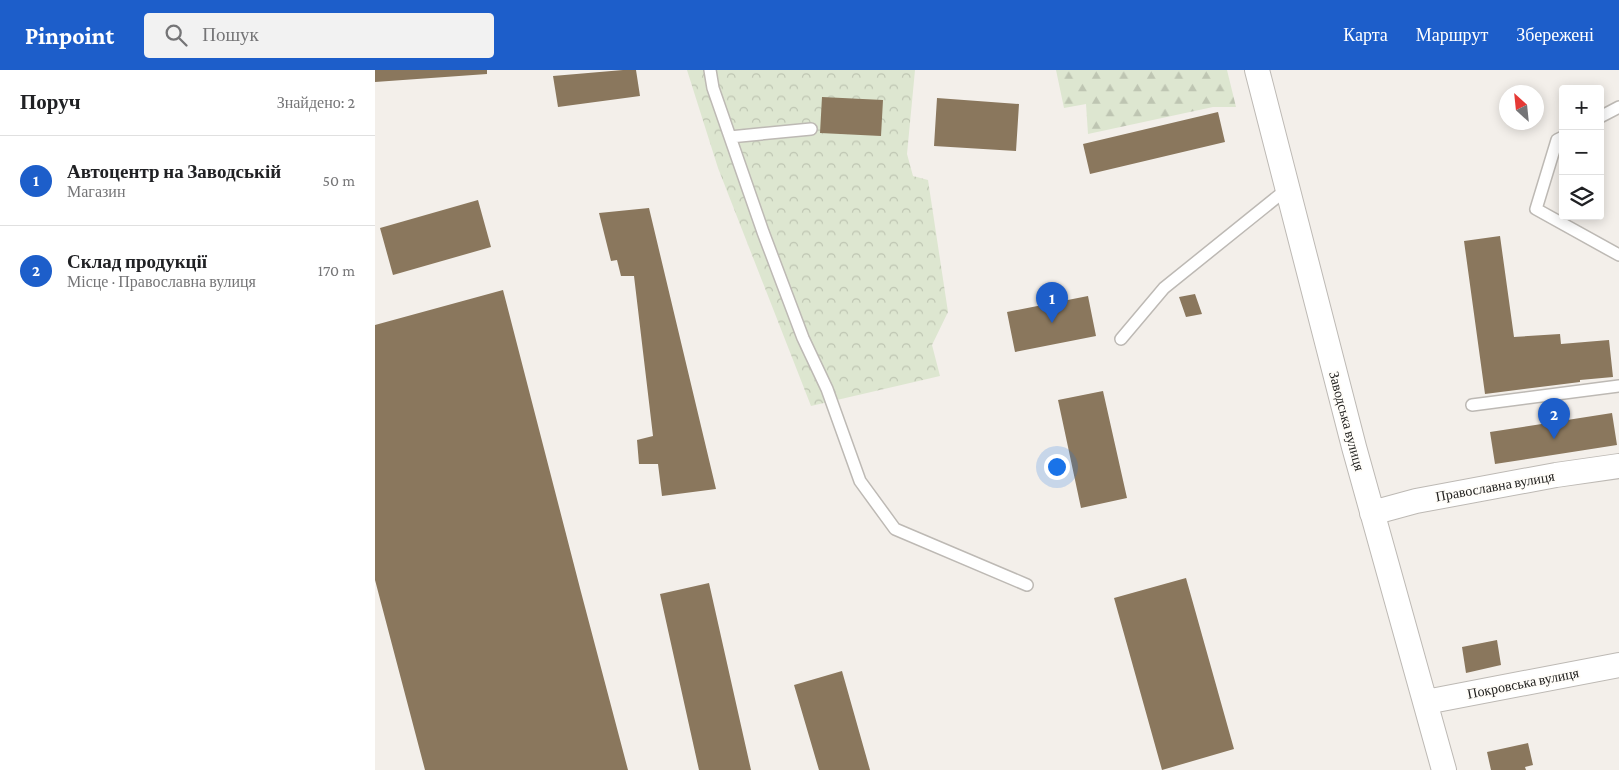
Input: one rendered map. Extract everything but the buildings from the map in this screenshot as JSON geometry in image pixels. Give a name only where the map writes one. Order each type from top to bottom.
[{"type":"street","name":"Заводська вулиця","points":[[1257,70],[1353,447],[1445,770]]},
{"type":"street","name":"Православна вулиця","points":[[1372,513],[1416,501],[1556,475],[1619,466]]},
{"type":"street","name":"Покровська вулиця","points":[[1426,702],[1619,665]]},
{"type":"lane","points":[[710,70],[713,88],[763,232],[803,338],[827,389],[860,481],[895,529],[1027,586]]},
{"type":"lane","points":[[1604,115],[1619,107]]},
{"type":"lane","points":[[731,137],[811,129]]},
{"type":"lane","points":[[1559,139],[1557,140],[1537,208],[1619,255]]},
{"type":"lane","points":[[1121,339],[1163,288],[1287,189]]},
{"type":"lane","points":[[1472,404],[1619,386]]},
{"type":"green space","points":[[687,70],[915,70],[907,154],[913,176],[928,180],[948,312],[932,345],[940,376],[811,406],[718,168]]},
{"type":"green space","points":[[1056,70],[1227,70],[1236,107],[1213,107],[1088,134],[1086,104],[1064,108]]},
{"type":"place","name":"Автоцентр на Заводській","points":[[1052,323]]},
{"type":"place","name":"Склад продукції","points":[[1554,439]]}]
